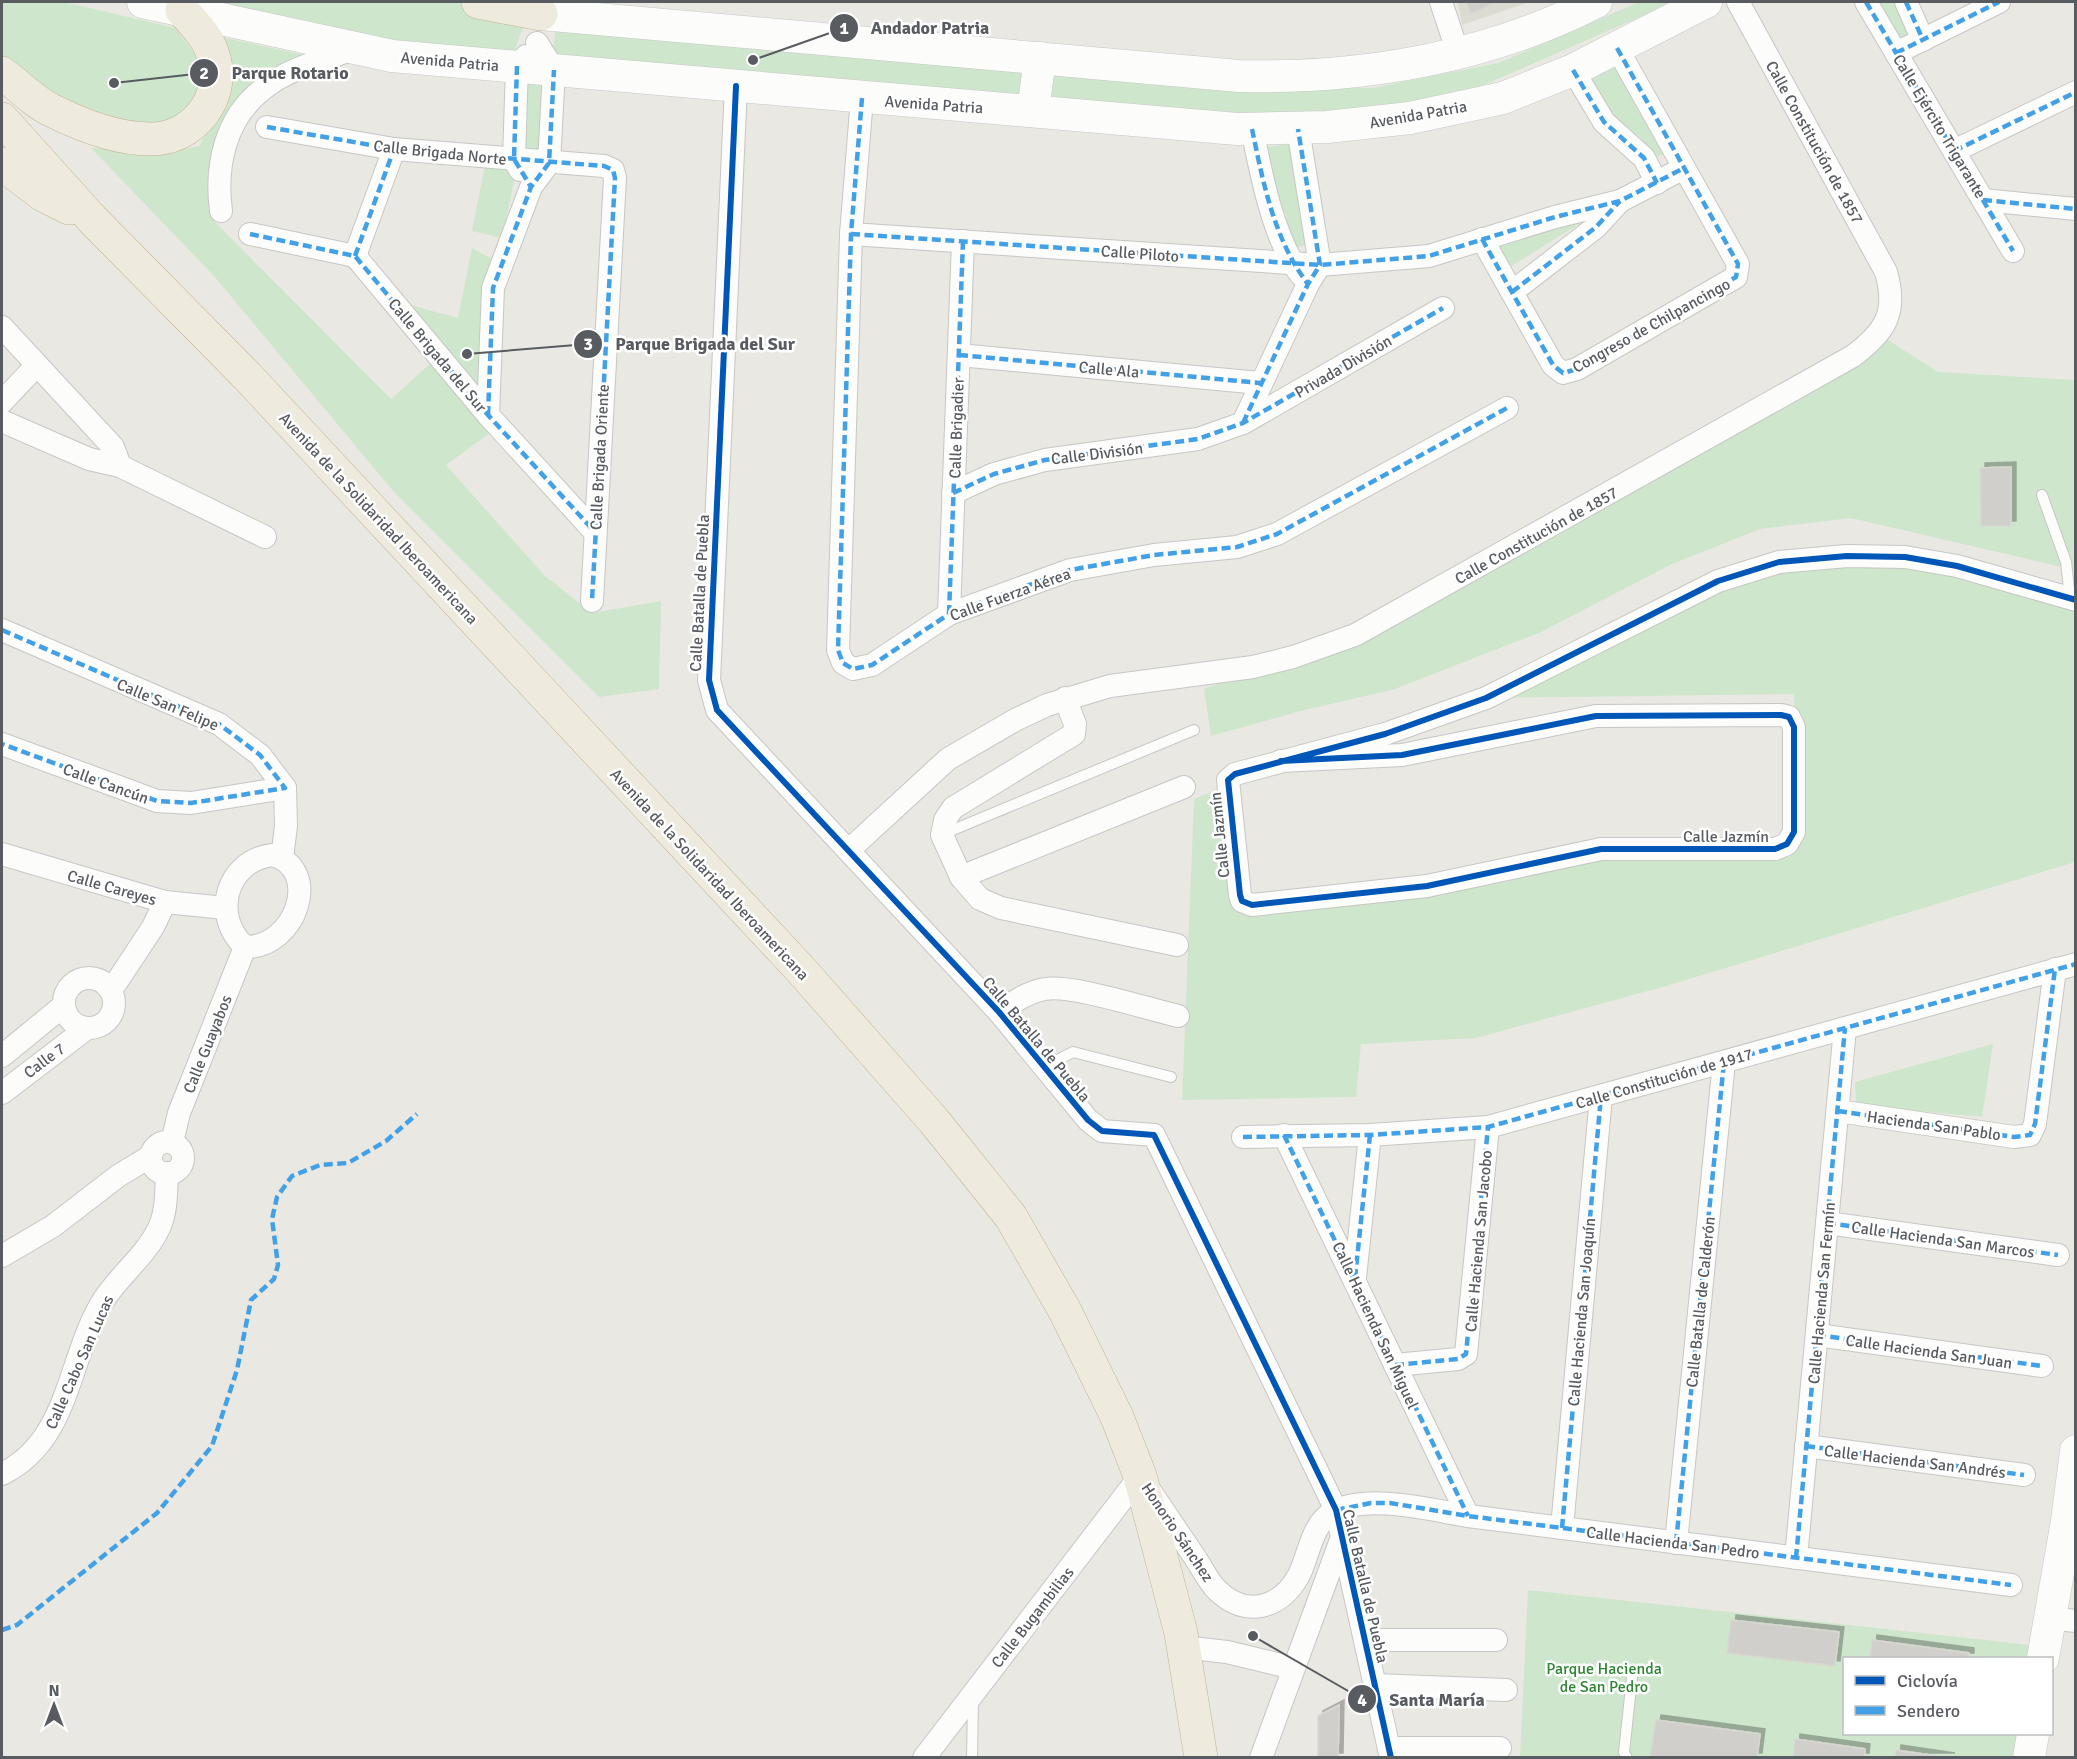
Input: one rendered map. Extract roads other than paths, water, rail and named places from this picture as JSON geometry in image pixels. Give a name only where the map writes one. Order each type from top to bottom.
[{"type":"highway","points":[[477,2],[536,15]]},
{"type":"highway","points":[[2,73],[51,111],[105,131],[149,139],[175,137],[191,126],[204,112],[212,96],[217,74],[213,54],[204,37],[182,10]]},
{"type":"highway","name":"Avenida de la Solidaridad Iberoamericana","points":[[2,119],[92,219],[247,376],[802,971],[934,1121],[1011,1217],[1041,1264],[1117,1417],[1140,1476],[1183,1647],[1201,1758]]},
{"type":"highway","points":[[2,164],[43,195],[92,219]]},
{"type":"street","name":"Avenida Patria","points":[[143,2],[392,56],[862,98],[1252,129],[1298,129],[1410,118],[1503,98],[1573,70],[1706,2]]},
{"type":"street","points":[[1441,2],[1458,53]]},
{"type":"street","points":[[536,15],[1239,76],[1282,77],[1402,64],[1493,45],[1562,19],[1596,2]]},
{"type":"street","name":"Calle Constitución de 1857","points":[[849,850],[948,759],[1015,720],[1065,698],[1110,686],[1253,667],[1293,657],[1355,635],[1853,356],[1874,340],[1891,310],[1891,289],[1886,272],[1738,2]]},
{"type":"street","name":"Calle Ejército Trigarante","points":[[1866,2],[2013,251]]},
{"type":"street","name":"Calle Ejército Trigarante","points":[[1906,2],[1923,40]]},
{"type":"street","points":[[1896,53],[2000,2]]},
{"type":"street","points":[[531,187],[514,159],[517,66],[536,15]]},
{"type":"street","points":[[488,415],[493,288],[531,187],[549,163],[554,70],[536,15]]},
{"type":"street","points":[[221,211],[220,164],[226,138],[245,109],[263,89],[307,66],[357,48]]},
{"type":"street","points":[[1512,292],[1596,227],[1620,201],[1684,168],[1617,48]]},
{"type":"street","points":[[1034,111],[1040,58]]},
{"type":"street","points":[[1573,70],[1604,122],[1644,158],[1657,183]]},
{"type":"street","name":"Calle Batalla de Puebla","points":[[736,86],[709,680],[717,710],[999,1012],[1088,1120],[1102,1131],[1154,1135],[1336,1510],[1390,1753]]},
{"type":"street","points":[[1954,151],[2076,92]]},
{"type":"street","name":"Calle Fuerza Aérea","points":[[862,98],[851,234],[838,650],[843,663],[853,669],[872,665],[949,614],[1070,570],[1154,555],[1237,547],[1277,534],[1507,408]]},
{"type":"street","name":"Calle Brigada Norte","points":[[267,127],[394,149],[604,166],[613,170]]},
{"type":"street","points":[[1252,129],[1267,198],[1292,264]]},
{"type":"street","points":[[1243,423],[1260,383],[1314,274],[1298,129]]},
{"type":"street","points":[[250,234],[355,256],[394,149]]},
{"type":"street","name":"Congreso de Chilpancingo","points":[[1482,239],[1553,365],[1563,373],[1577,369],[1732,281],[1738,273],[1738,264],[1684,168]]},
{"type":"street","name":"Calle Brigada Oriente","points":[[592,601],[594,531],[615,178],[613,170]]},
{"type":"street","points":[[1983,200],[2076,209]]},
{"type":"street","name":"Calle Piloto","points":[[851,234],[1292,264],[1314,274],[1429,256],[1620,201]]},
{"type":"street","name":"Calle Brigadier","points":[[949,614],[963,241]]},
{"type":"street","name":"Calle Brigada del Sur","points":[[355,256],[488,415],[594,531]]},
{"type":"street","name":"Privada División","points":[[1243,423],[1443,309]]},
{"type":"street","points":[[2,327],[113,447],[120,466]]},
{"type":"street","name":"Calle Ala","points":[[958,355],[1260,383]]},
{"type":"street","points":[[2,402],[37,365]]},
{"type":"street","points":[[2,422],[89,459],[120,466],[266,537]]},
{"type":"street","name":"Calle División","points":[[953,493],[994,474],[1045,460],[1198,440],[1243,423]]},
{"type":"street","name":"Calle Jazmín","points":[[1281,761],[1402,755],[1596,716],[1781,715],[1789,717],[1794,727],[1794,832],[1787,844],[1775,849],[1601,849],[1428,886],[1246,904],[1240,896],[1228,780],[1235,774],[1281,761],[1385,734],[1486,698],[1718,581],[1779,562],[1847,556],[1905,557],[1957,566],[2073,600]]},
{"type":"street","name":"Calle San Felipe","points":[[2,630],[219,724],[260,755],[285,788]]},
{"type":"street","points":[[1065,698],[1075,724],[1074,734],[953,808],[945,820],[942,835],[961,877],[980,899],[1001,908],[1177,945]]},
{"type":"street","name":"Calle Cancún","points":[[2,744],[157,801],[191,803],[285,788]]},
{"type":"street","points":[[961,877],[1184,787]]},
{"type":"street","points":[[282,858],[286,826],[285,788]]},
{"type":"street","name":"Calle Careyes","points":[[2,854],[165,902],[225,908]]},
{"type":"street","points":[[262,856],[282,858],[289,864],[297,879],[298,902],[295,913],[283,933],[272,941],[256,947],[245,946],[233,932],[225,908],[229,886],[242,867],[262,856]]},
{"type":"street","points":[[107,986],[116,983],[153,927],[165,902]]},
{"type":"street","name":"Calle Guayabos","points":[[172,1142],[179,1113],[245,946]]},
{"type":"street","name":"Calle Constitución de 1917","points":[[1243,1137],[1370,1135],[1488,1127],[2066,966]]},
{"type":"street","name":"Hacienda San Pablo","points":[[1838,1111],[2014,1137],[2030,1135],[2035,1124],[2066,966]]},
{"type":"street","points":[[94,978],[107,986],[114,998],[114,1010],[107,1021],[97,1028],[86,1029],[70,1021],[63,1006],[64,996],[69,986],[80,979],[94,978]]},
{"type":"street","points":[[999,1012],[1021,996],[1046,988],[1070,990],[1178,1016]]},
{"type":"street","name":"Calle 7","points":[[2,1056],[63,1006]]},
{"type":"street","name":"Calle Hacienda San Fermín","points":[[1796,1558],[1845,1028]]},
{"type":"street","name":"Calle 7","points":[[2,1093],[86,1029]]},
{"type":"street","name":"Calle Batalla de Calderón","points":[[1676,1543],[1724,1062]]},
{"type":"street","name":"Calle Hacienda San Joaquín","points":[[1562,1528],[1601,1096]]},
{"type":"street","name":"Calle Hacienda San Jacobo","points":[[1395,1365],[1458,1359],[1466,1354],[1488,1127]]},
{"type":"street","name":"Calle Hacienda San Miguel","points":[[1284,1135],[1468,1516]]},
{"type":"street","points":[[1355,1278],[1370,1135]]},
{"type":"street","points":[[2,1256],[53,1226],[117,1176],[151,1156],[161,1143],[172,1142],[181,1150],[182,1162],[178,1169],[167,1173],[156,1169],[151,1156]]},
{"type":"street","name":"Calle Cabo San Lucas","points":[[2,1474],[32,1454],[50,1429],[99,1307],[119,1277],[151,1242],[159,1227],[164,1210],[167,1173]]},
{"type":"street","name":"Calle Hacienda San Marcos","points":[[1827,1223],[2058,1255]]},
{"type":"street","name":"Calle Hacienda San Juan","points":[[1817,1335],[2042,1366]]},
{"type":"street","name":"Calle Hacienda San Andrés","points":[[1806,1446],[2024,1475]]},
{"type":"street","points":[[2044,1657],[2062,1620],[2076,1450]]},
{"type":"street","name":"Honorio Sánchez","points":[[1140,1476],[1217,1590],[1243,1606],[1262,1606],[1284,1596],[1298,1575],[1320,1523],[1336,1510]]},
{"type":"street","name":"Calle Bugambilias","points":[[924,1758],[1140,1476]]},
{"type":"street","name":"Calle Hacienda San Pedro","points":[[1336,1510],[1371,1503],[1390,1503],[1468,1516],[2011,1586]]},
{"type":"street","points":[[1261,1758],[1342,1537]]},
{"type":"street","points":[[1365,1640],[1496,1640]]},
{"type":"street","points":[[1183,1647],[1227,1652],[1293,1668]]},
{"type":"street","points":[[1375,1685],[1506,1690]]},
{"type":"street","points":[[2029,1758],[2033,1735]]},
{"type":"street","points":[[1390,1753],[1500,1748]]},
{"type":"lane","points":[[2042,495],[2066,562],[2073,600]]},
{"type":"lane","points":[[942,835],[1194,730]]},
{"type":"lane","points":[[1044,1067],[1069,1053],[1077,1053],[1171,1077]]},
{"type":"lane","points":[[1627,1758],[1624,1752],[1632,1678]]},
{"type":"lane","points":[[972,1758],[973,1693]]},
{"type":"place","name":"Andador Patria","points":[[753,60]]},
{"type":"place","name":"Parque Rotario","points":[[114,83]]},
{"type":"place","name":"Parque Brigada del Sur","points":[[467,354]]},
{"type":"place","name":"Santa María","points":[[1253,1636]]},
{"type":"park label","name":"Parque Hacienda de San Pedro","points":[[1604,1677]]}]
